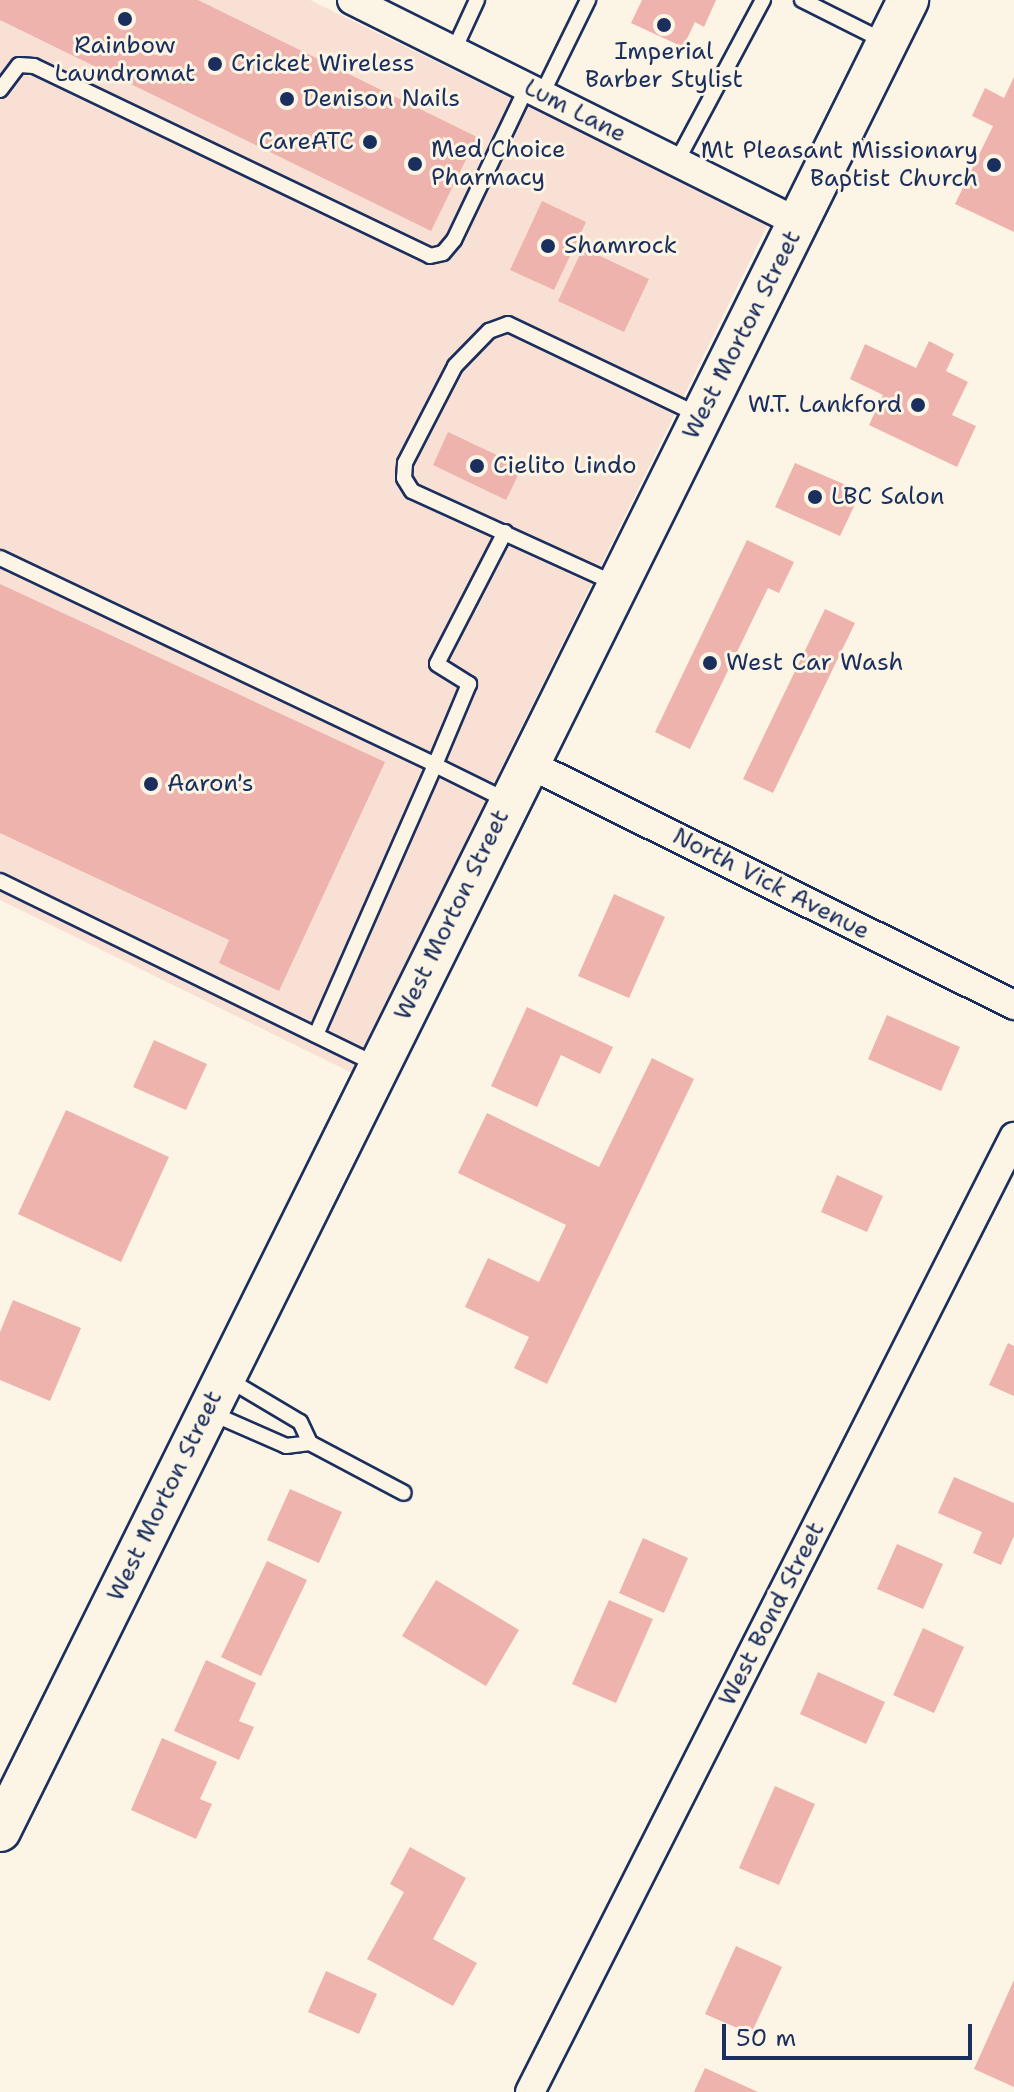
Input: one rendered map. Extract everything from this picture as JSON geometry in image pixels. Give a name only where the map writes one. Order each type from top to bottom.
[{"type":"main road","name":"West Morton Street","points":[[0,1831],[508,801],[908,0]]},
{"type":"street","name":"Lum Lane","points":[[352,0],[798,222]]},
{"type":"street","name":"North Vick Avenue","points":[[527,763],[1014,1005]]},
{"type":"street","name":"West Bond Street","points":[[530,2092],[1014,1137]]},
{"type":"lane","points":[[454,50],[477,0]]},
{"type":"lane","points":[[0,90],[19,65],[34,66],[430,256],[443,253],[454,240],[535,90],[588,0]]},
{"type":"lane","points":[[677,161],[763,0]]},
{"type":"lane","points":[[802,0],[887,43]]},
{"type":"lane","points":[[616,584],[412,491],[404,478],[405,463],[455,366],[489,331],[508,324],[701,416]]},
{"type":"lane","points":[[316,1035],[469,684],[437,664],[505,532]]},
{"type":"lane","points":[[0,558],[508,801]]},
{"type":"lane","points":[[0,881],[378,1065]]},
{"type":"lane","points":[[216,1394],[286,1446],[310,1443],[404,1493]]},
{"type":"lane","points":[[216,1394],[300,1422],[310,1443]]},
{"type":"shaded area","points":[[0,0],[310,0],[768,224],[352,1073],[0,900]]},
{"type":"building","points":[[0,0],[198,0],[477,137],[431,231],[0,20]]},
{"type":"building","name":"Imperial Barber Stylist","points":[[642,0],[716,0],[704,27],[695,22],[683,47],[631,23]]},
{"type":"building","name":"Mt Pleasant Missionary Baptist Church","points":[[1014,77],[1014,232],[955,204],[993,126],[972,116],[985,88],[1004,98]]},
{"type":"building","name":"Shamrock","points":[[542,201],[586,222],[554,290],[510,270]]},
{"type":"building","name":"Shamrock","points":[[583,248],[649,279],[624,332],[558,301]]},
{"type":"building","name":"W.T. Lankford","points":[[929,341],[954,354],[946,371],[968,382],[952,415],[976,426],[957,467],[869,425],[883,395],[850,379],[865,344],[916,368]]},
{"type":"building","name":"Cielito Lindo","points":[[448,432],[522,467],[506,500],[433,465]]},
{"type":"building","name":"LBC Salon","points":[[795,463],[846,485],[842,493],[857,500],[840,536],[775,507]]},
{"type":"building","name":"West Car Wash","points":[[747,540],[794,562],[779,593],[768,588],[690,749],[655,732]]},
{"type":"building","name":"Aaron's","points":[[0,584],[385,762],[279,991],[219,963],[229,940],[0,833]]},
{"type":"building","name":"West Car Wash","points":[[825,609],[855,623],[773,793],[743,779]]},
{"type":"building","points":[[614,894],[665,917],[629,998],[578,976]]},
{"type":"building","points":[[527,1007],[613,1047],[600,1074],[561,1055],[537,1107],[491,1086]]},
{"type":"building","points":[[887,1015],[960,1047],[941,1091],[868,1059]]},
{"type":"building","points":[[154,1040],[207,1064],[186,1110],[133,1087]]},
{"type":"building","points":[[652,1058],[694,1079],[547,1384],[514,1368],[529,1337],[465,1307],[488,1258],[539,1282],[566,1225],[458,1173],[487,1113],[599,1167]]},
{"type":"building","points":[[66,1110],[169,1157],[121,1262],[18,1214]]},
{"type":"building","points":[[837,1175],[883,1196],[867,1232],[821,1212]]},
{"type":"building","points":[[13,1300],[81,1328],[50,1401],[0,1380],[0,1332]]},
{"type":"building","points":[[1008,1343],[1014,1346],[1014,1396],[989,1385]]},
{"type":"building","points":[[954,1477],[1014,1503],[1014,1536],[1001,1565],[973,1553],[982,1532],[938,1513]]},
{"type":"building","points":[[290,1489],[342,1512],[319,1563],[267,1540]]},
{"type":"building","points":[[643,1538],[688,1558],[664,1613],[619,1593]]},
{"type":"building","points":[[897,1544],[943,1564],[923,1609],[877,1589]]},
{"type":"building","points":[[267,1561],[307,1580],[261,1676],[221,1657]]},
{"type":"building","points":[[436,1580],[519,1630],[486,1686],[402,1636]]},
{"type":"building","points":[[609,1600],[653,1619],[616,1703],[572,1684]]},
{"type":"building","points":[[923,1628],[964,1647],[934,1713],[893,1695]]},
{"type":"building","points":[[206,1660],[256,1683],[239,1721],[254,1727],[239,1760],[174,1731]]},
{"type":"building","points":[[818,1672],[885,1702],[866,1744],[800,1714]]},
{"type":"building","points":[[162,1738],[217,1762],[200,1799],[212,1804],[196,1839],[131,1810]]},
{"type":"building","points":[[775,1786],[815,1804],[779,1885],[739,1868]]},
{"type":"building","points":[[410,1847],[466,1878],[433,1939],[477,1963],[453,2006],[367,1959],[404,1892],[390,1884]]},
{"type":"building","points":[[736,1946],[782,1967],[751,2034],[705,2014]]},
{"type":"building","points":[[326,1971],[377,1994],[359,2034],[308,2012]]},
{"type":"building","points":[[1014,1980],[1014,2087],[974,2069]]},
{"type":"building","points":[[705,2068],[758,2092],[694,2092]]},
{"type":"place","name":"Rainbow Laundromat","points":[[125,19]]},
{"type":"place","name":"Imperial Barber Stylist","points":[[664,25]]},
{"type":"place","name":"Cricket Wireless","points":[[215,64]]},
{"type":"place","name":"Denison Nails","points":[[287,99]]},
{"type":"place","name":"CareATC","points":[[370,142]]},
{"type":"place","name":"Med Choice Pharmacy","points":[[415,164]]},
{"type":"place","name":"Mt Pleasant Missionary Baptist Church","points":[[994,165]]},
{"type":"place","name":"Shamrock","points":[[548,246]]},
{"type":"place","name":"W.T. Lankford","points":[[918,405]]},
{"type":"place","name":"Cielito Lindo","points":[[477,466]]},
{"type":"place","name":"LBC Salon","points":[[815,497]]},
{"type":"place","name":"West Car Wash","points":[[710,663]]},
{"type":"place","name":"Aaron's","points":[[151,784]]}]
